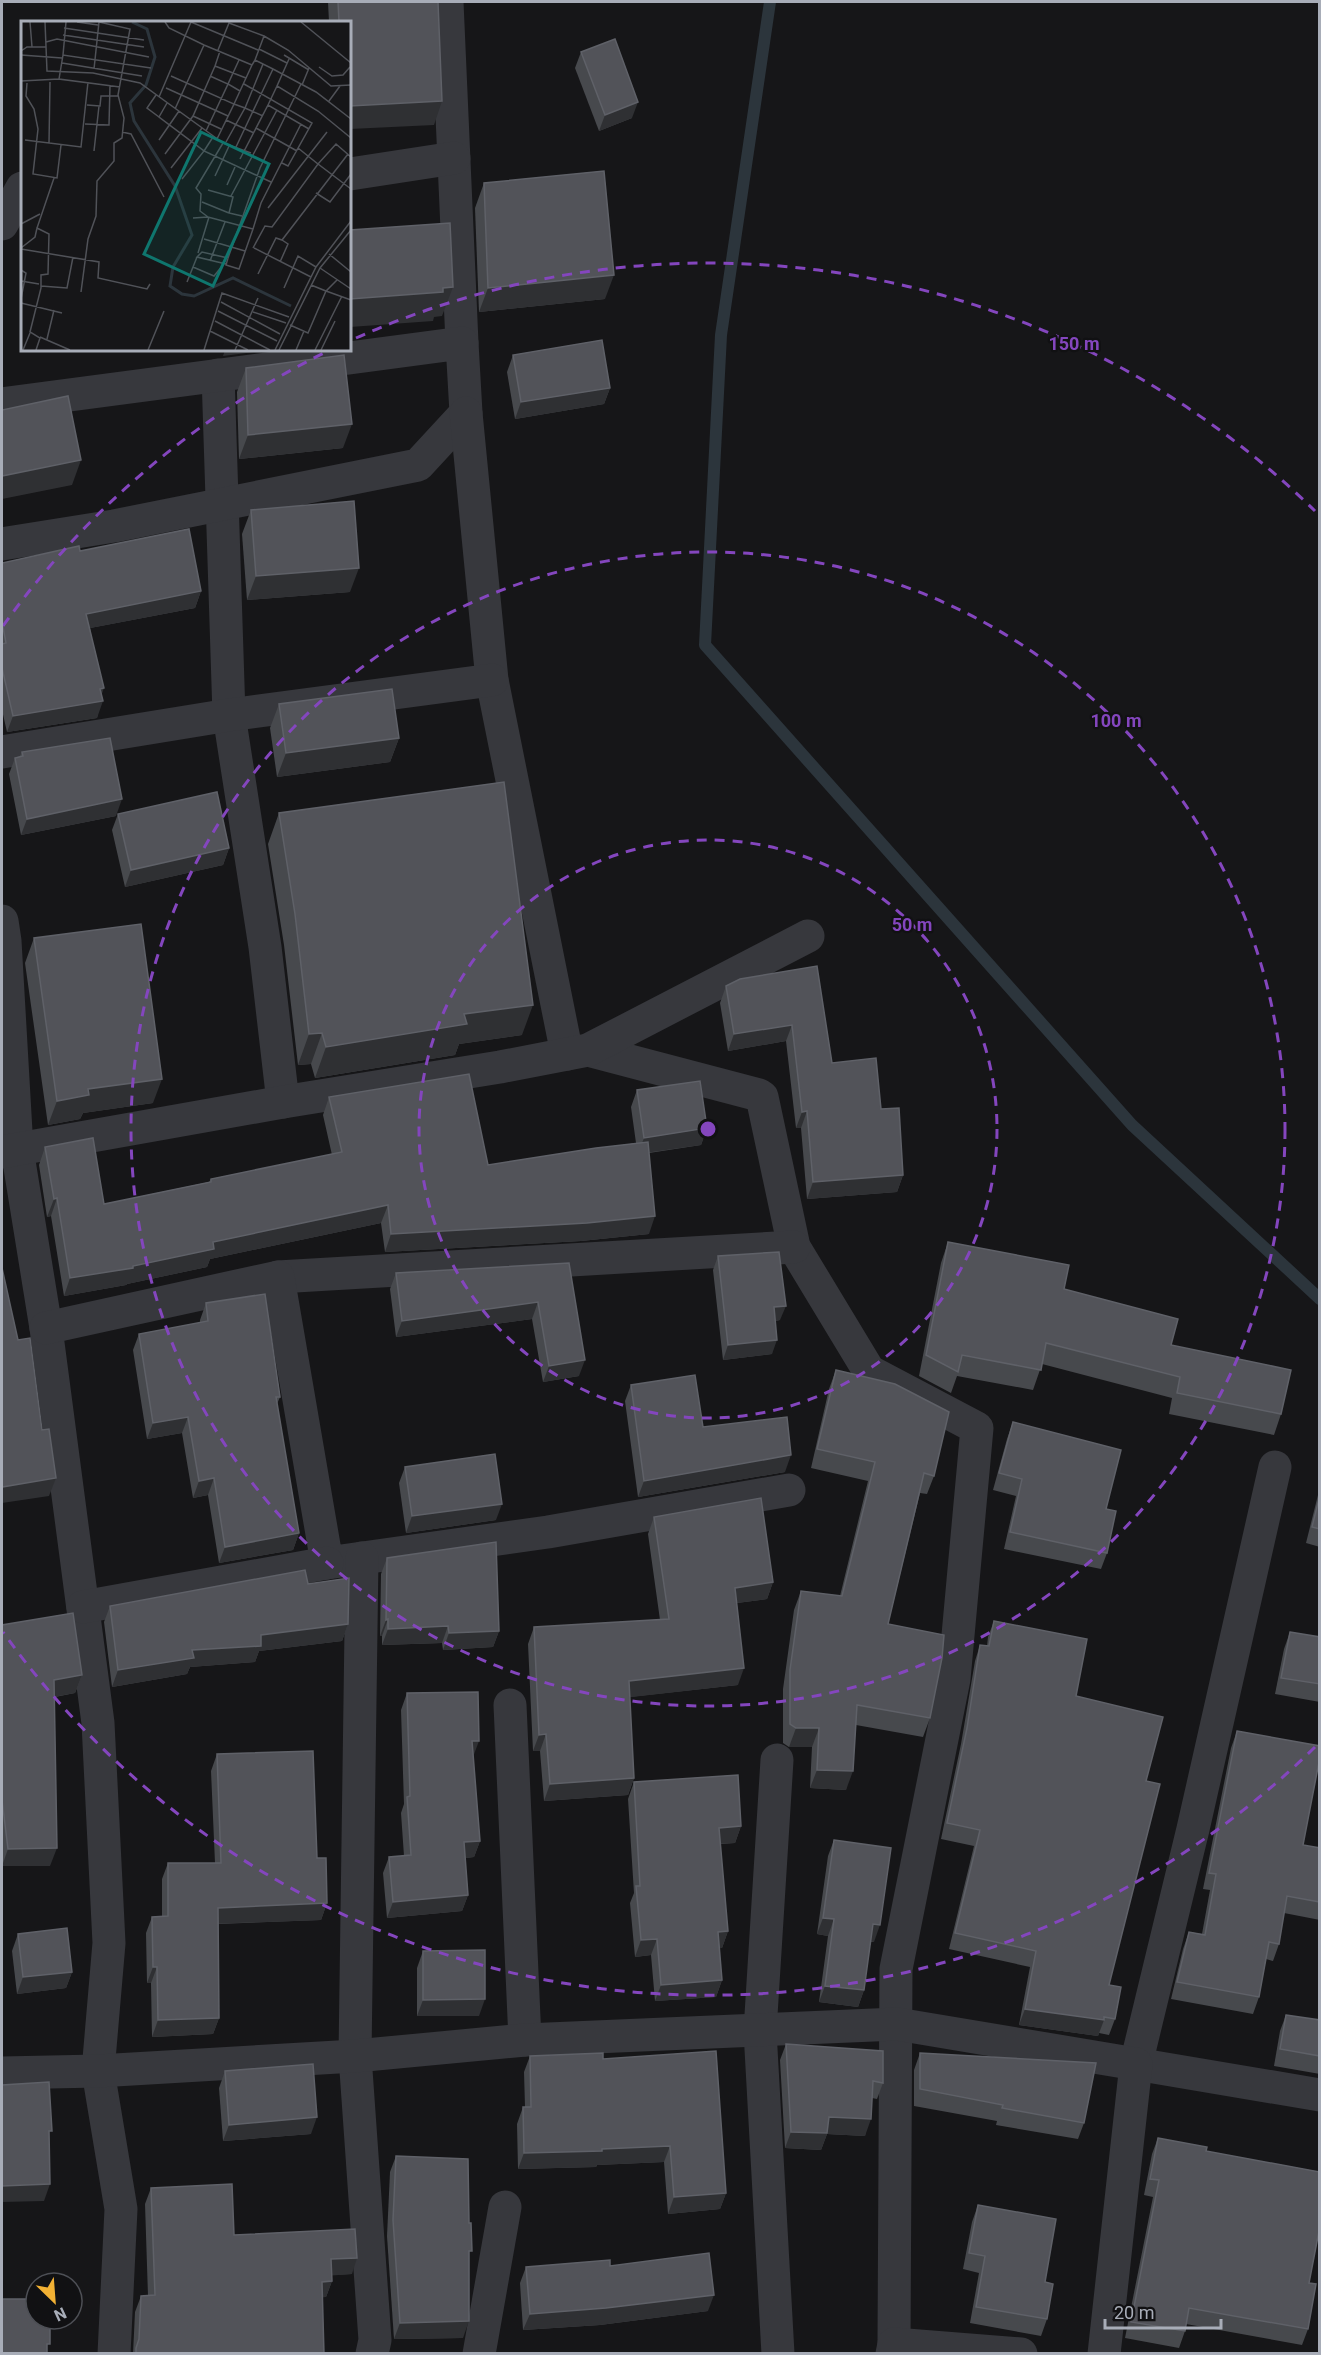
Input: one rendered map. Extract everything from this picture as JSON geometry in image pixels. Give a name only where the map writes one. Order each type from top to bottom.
[{"type":"street","points":[[447,2],[466,413],[492,680],[577,1052]]},
{"type":"street","points":[[351,174],[454,158]]},
{"type":"street","points":[[2,224],[21,190]]},
{"type":"street","points":[[2,404],[462,344]]},
{"type":"street","points":[[218,375],[229,715],[265,947],[283,1102]]},
{"type":"street","points":[[2,544],[222,506],[418,465],[466,413]]},
{"type":"street","points":[[2,752],[229,715],[492,680]]},
{"type":"street","points":[[2,921],[5,941],[9,1150],[46,1328],[98,1723],[109,1943],[98,2071],[121,2209],[114,2354]]},
{"type":"street","points":[[9,1150],[577,1052],[808,936]]},
{"type":"street","points":[[577,1052],[762,1097],[794,1247],[869,1371],[974,1426],[977,1431],[954,1679],[896,1969],[893,2349],[1019,2353]]},
{"type":"street","points":[[46,1328],[278,1277],[794,1247]]},
{"type":"street","points":[[278,1277],[327,1563]]},
{"type":"street","points":[[1104,2354],[1136,2064],[1193,1829],[1275,1467]]},
{"type":"street","points":[[83,1607],[327,1563],[548,1532],[789,1490]]},
{"type":"street","points":[[362,1558],[355,2056],[375,2340],[372,2354]]},
{"type":"street","points":[[510,1705],[525,2040]]},
{"type":"street","points":[[777,1760],[760,2031],[778,2354]]},
{"type":"street","points":[[2,2073],[98,2071],[355,2056],[525,2040],[897,2024],[1320,2095]]},
{"type":"street","points":[[479,2354],[505,2207]]},
{"type":"building","points":[[338,2],[438,2],[442,101],[351,106],[351,21],[339,21]]},
{"type":"building","points":[[615,39],[638,102],[605,115],[581,52]]},
{"type":"building","points":[[604,171],[614,275],[488,288],[484,183]]},
{"type":"building","points":[[450,223],[453,287],[443,288],[443,292],[351,299],[351,230]]},
{"type":"building","points":[[602,340],[610,388],[521,402],[513,355]]},
{"type":"building","points":[[344,355],[352,424],[248,435],[246,368]]},
{"type":"building","points":[[68,396],[81,460],[2,476],[2,410]]},
{"type":"building","points":[[354,501],[359,568],[256,576],[251,510]]},
{"type":"building","points":[[189,529],[201,591],[86,614],[104,688],[100,689],[103,701],[13,716],[2,668],[2,644],[6,643],[2,622],[2,563],[79,546],[80,551]]},
{"type":"building","points":[[392,689],[399,738],[286,753],[279,704]]},
{"type":"building","points":[[110,738],[122,799],[27,819],[15,758],[23,756],[22,752]]},
{"type":"building","points":[[504,782],[533,1005],[464,1014],[467,1024],[326,1047],[322,1033],[309,1034],[295,914],[279,813]]},
{"type":"building","points":[[217,792],[229,848],[131,870],[118,814]]},
{"type":"building","points":[[141,924],[162,1079],[88,1089],[89,1095],[57,1101],[34,938]]},
{"type":"building","points":[[817,966],[832,1063],[876,1058],[881,1109],[899,1108],[903,1175],[813,1182],[807,1111],[802,1112],[792,1025],[734,1034],[726,986],[740,979]]},
{"type":"building","points":[[469,1074],[488,1165],[648,1142],[655,1216],[587,1223],[391,1234],[388,1205],[213,1242],[214,1249],[133,1266],[133,1268],[70,1278],[57,1198],[54,1199],[45,1147],[93,1138],[104,1204],[342,1152],[329,1097]]},
{"type":"building","points":[[700,1081],[707,1128],[644,1138],[637,1090]]},
{"type":"building","points":[[948,1242],[1069,1265],[1064,1289],[1178,1319],[1171,1345],[1291,1370],[1281,1414],[1177,1393],[1180,1377],[1046,1343],[1041,1370],[962,1355],[958,1372],[926,1355]]},
{"type":"building","points":[[779,1252],[786,1306],[774,1307],[777,1340],[728,1345],[718,1256]]},
{"type":"building","points":[[569,1263],[585,1360],[549,1366],[538,1302],[402,1321],[396,1273]]},
{"type":"building","points":[[2,1268],[18,1340],[30,1338],[42,1430],[49,1429],[56,1478],[2,1487]]},
{"type":"building","points":[[265,1294],[280,1397],[276,1397],[299,1533],[225,1547],[214,1478],[199,1481],[188,1417],[153,1423],[139,1334],[208,1321],[206,1303]]},
{"type":"building","points":[[836,1370],[895,1384],[949,1412],[934,1476],[924,1473],[888,1624],[944,1635],[942,1658],[930,1718],[857,1705],[853,1771],[817,1770],[819,1728],[796,1728],[790,1724],[790,1670],[801,1591],[842,1596],[875,1462],[817,1449]]},
{"type":"building","points":[[695,1375],[703,1427],[787,1417],[791,1455],[644,1481],[631,1385]]},
{"type":"building","points":[[1013,1422],[1121,1450],[1106,1509],[1116,1511],[1107,1553],[1010,1532],[1022,1479],[999,1473]]},
{"type":"building","points":[[495,1454],[502,1504],[412,1516],[405,1467]]},
{"type":"building","points":[[1320,1495],[1320,1529],[1312,1527]]},
{"type":"building","points":[[761,1498],[773,1582],[735,1588],[744,1668],[629,1681],[634,1778],[550,1784],[546,1734],[539,1735],[534,1627],[669,1619],[654,1517]]},
{"type":"building","points":[[496,1542],[499,1631],[449,1633],[448,1626],[388,1629],[388,1619],[386,1620],[387,1558]]},
{"type":"building","points":[[305,1570],[308,1584],[349,1578],[348,1624],[261,1635],[261,1646],[192,1650],[194,1658],[118,1670],[110,1606]]},
{"type":"building","points":[[73,1613],[82,1675],[54,1680],[57,1848],[8,1849],[2,1800],[2,1625]]},
{"type":"building","points":[[994,1621],[1087,1639],[1076,1696],[1163,1717],[1146,1781],[1160,1784],[1109,1985],[1121,1987],[1115,2019],[1104,2017],[1104,2020],[1025,2009],[1036,1951],[955,1933],[980,1830],[947,1823],[967,1728],[980,1645],[989,1646]]},
{"type":"building","points":[[1290,1632],[1320,1637],[1320,1684],[1281,1678]]},
{"type":"building","points":[[478,1692],[479,1741],[472,1741],[480,1841],[464,1842],[468,1895],[393,1902],[389,1857],[411,1855],[407,1797],[410,1796],[407,1693]]},
{"type":"building","points":[[1237,1731],[1320,1746],[1320,1757],[1303,1845],[1320,1848],[1320,1902],[1287,1896],[1279,1944],[1269,1942],[1259,1997],[1177,1982],[1189,1932],[1205,1935],[1216,1874],[1209,1873]]},
{"type":"building","points":[[313,1751],[317,1858],[326,1858],[327,1903],[218,1908],[219,2018],[158,2020],[157,1967],[153,1967],[152,1917],[168,1916],[168,1863],[221,1863],[217,1754]]},
{"type":"building","points":[[738,1775],[741,1826],[719,1828],[728,1931],[718,1932],[722,1980],[661,1985],[657,1939],[641,1940],[636,1886],[640,1886],[634,1782]]},
{"type":"building","points":[[834,1840],[891,1848],[880,1925],[873,1924],[864,1990],[825,1986],[834,1919],[823,1918]]},
{"type":"building","points":[[67,1928],[72,1972],[23,1977],[18,1934]]},
{"type":"building","points":[[485,1950],[485,1999],[423,2000],[423,1951]]},
{"type":"building","points":[[1286,2015],[1320,2020],[1320,2056],[1280,2049]]},
{"type":"building","points":[[786,2044],[883,2051],[883,2083],[873,2081],[871,2119],[829,2117],[827,2133],[791,2132]]},
{"type":"building","points":[[716,2051],[726,2193],[674,2197],[670,2146],[524,2153],[523,2107],[531,2107],[530,2056],[603,2053],[603,2059]]},
{"type":"building","points":[[920,2053],[1096,2063],[1084,2123],[1002,2108],[1003,2105],[920,2089]]},
{"type":"building","points":[[313,2064],[317,2117],[229,2125],[225,2071]]},
{"type":"building","points":[[49,2082],[52,2131],[49,2131],[50,2184],[2,2186],[2,2085]]},
{"type":"building","points":[[1158,2138],[1207,2147],[1206,2151],[1320,2172],[1320,2226],[1309,2283],[1316,2284],[1308,2329],[1189,2308],[1185,2331],[1131,2322],[1159,2180],[1150,2179]]},
{"type":"building","points":[[396,2156],[468,2159],[472,2251],[469,2251],[469,2321],[400,2323],[393,2220]]},
{"type":"building","points":[[232,2184],[234,2235],[355,2229],[357,2258],[331,2259],[332,2281],[322,2282],[324,2354],[136,2354],[141,2296],[155,2295],[151,2188]]},
{"type":"building","points":[[978,2205],[1056,2219],[1045,2282],[1053,2284],[1047,2319],[976,2307],[985,2256],[969,2253]]},
{"type":"building","points":[[709,2253],[714,2295],[606,2308],[530,2314],[526,2267],[610,2260],[610,2266]]},
{"type":"building","points":[[2,2299],[24,2299],[24,2331],[50,2331],[47,2354],[2,2354]]},
{"type":"waterway","points":[[770,2],[721,335],[705,645],[1132,1125],[1320,1299]]}]
